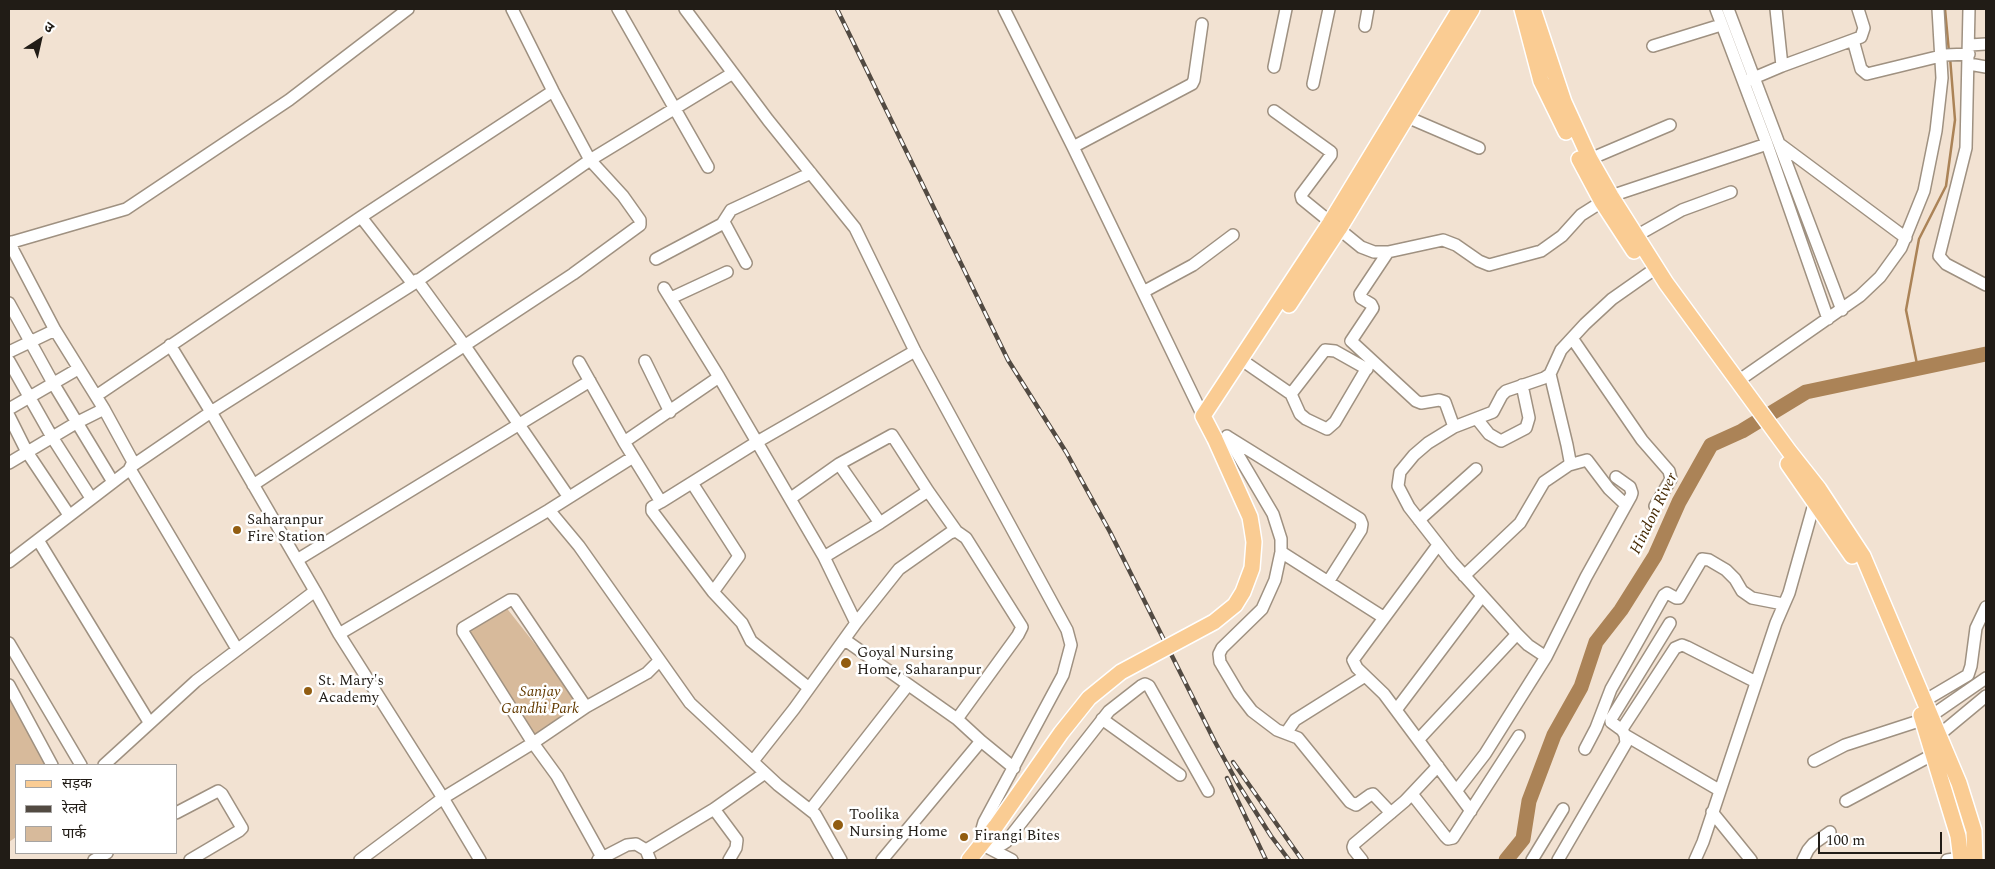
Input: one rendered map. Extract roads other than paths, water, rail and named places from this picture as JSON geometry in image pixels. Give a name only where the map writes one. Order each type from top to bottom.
[{"type":"main road","points":[[1220,393],[1236,377],[1298,293],[1334,226],[1460,9]]},
{"type":"main road","points":[[971,859],[1061,733],[1089,698],[1121,672],[1214,622],[1235,605],[1243,592],[1252,568],[1254,542],[1250,517],[1213,430],[1220,393],[1234,367],[1334,226],[1407,117],[1472,9]]},
{"type":"main road","points":[[1522,9],[1542,81],[1648,273],[1671,297],[1737,384],[1833,519],[1863,556],[1924,701],[1934,754],[1958,836],[1961,860]]},
{"type":"main road","points":[[1533,9],[1564,102],[1606,199],[1636,236],[1671,297]]},
{"type":"main road","points":[[1833,519],[1927,718],[1939,734],[1959,783],[1974,831],[1961,860]]},
{"type":"street","points":[[237,650],[131,467],[132,458],[104,409],[54,330],[10,243],[126,209],[289,100],[408,9]]},
{"type":"street","points":[[253,485],[573,274],[640,224],[640,220],[623,196],[590,160],[552,91],[512,9]]},
{"type":"street","points":[[618,9],[708,167]]},
{"type":"street","points":[[685,9],[768,120],[855,228],[915,351],[1067,630],[1070,645],[1063,675],[984,822],[982,844]]},
{"type":"street","points":[[1004,9],[1213,430],[1273,514],[1281,540],[1281,552],[1275,580],[1262,609],[1227,643],[1219,654],[1220,662],[1239,694],[1252,711],[1268,724],[1298,738],[1354,805],[1373,794],[1391,813]]},
{"type":"street","points":[[1274,67],[1286,9]]},
{"type":"street","points":[[1313,84],[1329,9]]},
{"type":"street","points":[[1366,26],[1368,9]]},
{"type":"street","points":[[1716,9],[1721,25],[1750,80],[1779,144],[1835,315]]},
{"type":"street","points":[[1728,9],[1767,144],[1835,315]]},
{"type":"street","points":[[1776,9],[1782,66]]},
{"type":"street","points":[[1750,80],[1861,37],[1864,28],[1858,9]]},
{"type":"street","points":[[1737,384],[1791,343],[1835,315],[1860,296],[1880,277],[1901,248],[1924,191],[1930,167],[1941,99],[1942,56],[1938,9]]},
{"type":"street","points":[[1969,9],[1966,148],[1939,256],[1946,264],[1986,285]]},
{"type":"street","points":[[1073,147],[1192,84],[1202,24]]},
{"type":"street","points":[[1653,46],[1721,25]]},
{"type":"street","points":[[1852,40],[1861,69],[1867,74],[1942,56],[1968,54],[1986,44]]},
{"type":"street","points":[[1968,54],[1986,67]]},
{"type":"street","points":[[10,558],[38,540],[131,467],[211,412],[415,282],[590,160],[616,146],[675,107],[733,73]]},
{"type":"street","points":[[96,396],[552,91]]},
{"type":"street","points":[[1274,111],[1331,152],[1331,155],[1301,197],[1302,200],[1368,250],[1388,252],[1443,240],[1456,245],[1484,264],[1494,265],[1541,251],[1562,236],[1580,215],[1606,199],[1767,144]]},
{"type":"street","points":[[1407,117],[1479,148]]},
{"type":"street","points":[[1590,159],[1670,125]]},
{"type":"street","points":[[1779,144],[1906,238]]},
{"type":"street","points":[[656,259],[724,222],[731,210],[812,173]]},
{"type":"street","points":[[1636,236],[1682,210],[1731,192]]},
{"type":"street","points":[[361,217],[465,346],[568,496]]},
{"type":"street","points":[[724,222],[746,263]]},
{"type":"street","points":[[1143,292],[1193,264],[1233,235]]},
{"type":"street","points":[[1369,365],[1351,340],[1373,308],[1372,304],[1361,298],[1360,294],[1388,252]]},
{"type":"street","points":[[671,298],[727,272]]},
{"type":"street","points":[[1546,657],[1528,645],[1517,634],[1438,545],[1409,507],[1398,486],[1400,472],[1414,455],[1428,443],[1454,427],[1493,412],[1506,391],[1544,378],[1550,374],[1561,350],[1572,338],[1612,299],[1648,273]]},
{"type":"street","points":[[664,288],[720,377],[791,498],[824,557],[856,623]]},
{"type":"street","points":[[9,303],[29,342],[76,423],[113,482]]},
{"type":"street","points":[[9,352],[54,330]]},
{"type":"street","points":[[1572,338],[1642,440],[1669,471],[1671,479],[1655,506]]},
{"type":"street","points":[[170,346],[298,560],[339,634],[480,860]]},
{"type":"street","points":[[1291,394],[1325,350],[1334,350],[1369,365],[1416,401],[1421,403],[1439,400],[1445,402],[1454,427]]},
{"type":"street","points":[[809,688],[751,641],[742,623],[713,592],[652,511],[652,507],[757,442],[915,351]]},
{"type":"street","points":[[9,361],[52,437],[91,498]]},
{"type":"street","points":[[645,361],[670,412]]},
{"type":"street","points":[[578,362],[661,502]]},
{"type":"street","points":[[1246,363],[1291,394],[1300,414],[1306,420],[1327,429],[1335,422],[1369,365]]},
{"type":"street","points":[[9,409],[78,368]]},
{"type":"street","points":[[1550,374],[1567,445],[1569,465]]},
{"type":"street","points":[[624,442],[720,377]]},
{"type":"street","points":[[298,560],[518,423],[590,381]]},
{"type":"street","points":[[1477,419],[1489,434],[1501,441],[1526,428],[1529,418],[1522,385]]},
{"type":"street","points":[[9,463],[76,423],[104,409]]},
{"type":"street","points":[[9,416],[27,452],[69,515]]},
{"type":"street","points":[[1213,430],[1360,519],[1362,524],[1360,530],[1328,582]]},
{"type":"street","points":[[791,498],[839,464],[892,436],[957,532],[966,538],[1022,627],[958,719]]},
{"type":"street","points":[[339,634],[549,510],[568,496],[633,457]]},
{"type":"street","points":[[1464,576],[1520,523],[1544,482],[1569,465],[1584,459],[1590,461],[1609,489],[1626,505]]},
{"type":"street","points":[[839,464],[880,522]]},
{"type":"street","points":[[1419,520],[1476,469]]},
{"type":"street","points":[[1456,790],[1484,754],[1546,657],[1626,505],[1632,493],[1631,490],[1616,477]]},
{"type":"street","points":[[692,483],[739,556],[713,592]]},
{"type":"street","points":[[824,557],[928,491]]},
{"type":"street","points":[[1695,860],[1703,842],[1719,790],[1792,582],[1817,495]]},
{"type":"street","points":[[549,510],[579,546],[690,703],[765,773],[815,814],[841,860]]},
{"type":"street","points":[[752,761],[899,569],[950,533],[957,532]]},
{"type":"street","points":[[38,540],[149,722]]},
{"type":"street","points":[[1438,545],[1353,660],[1354,664],[1365,676],[1378,687],[1419,739],[1471,811]]},
{"type":"street","points":[[1281,552],[1383,617]]},
{"type":"street","points":[[1585,749],[1596,728],[1611,690],[1664,595],[1667,592],[1676,598],[1680,598],[1702,559],[1709,560],[1726,570],[1735,579],[1742,591],[1752,598],[1783,604]]},
{"type":"street","points":[[105,764],[196,681],[315,591]]},
{"type":"street","points":[[1396,710],[1482,596]]},
{"type":"street","points":[[586,707],[514,600],[510,600],[465,627],[462,632],[533,743],[557,776],[600,859],[631,844],[636,844],[648,855],[765,773]]},
{"type":"street","points":[[1924,701],[1968,675],[1976,628],[1986,607]]},
{"type":"street","points":[[1670,623],[1611,719],[1611,722],[1624,732],[1719,790]]},
{"type":"street","points":[[1419,739],[1517,634]]},
{"type":"street","points":[[845,640],[958,719],[1014,768]]},
{"type":"street","points":[[9,643],[80,764]]},
{"type":"street","points":[[1558,860],[1626,743],[1624,732],[1675,648],[1678,646],[1688,647],[1756,682]]},
{"type":"street","points":[[360,860],[443,798],[533,743],[586,707],[647,673],[659,661]]},
{"type":"street","points":[[1286,733],[1295,720],[1365,676]]},
{"type":"street","points":[[1814,761],[1844,744],[1927,718],[1986,678]]},
{"type":"street","points":[[982,844],[1003,844],[1006,842],[1102,719],[1115,706],[1145,684],[1149,686],[1208,791]]},
{"type":"street","points":[[9,685],[51,764]]},
{"type":"street","points":[[811,810],[908,685]]},
{"type":"street","points":[[1939,734],[1986,696]]},
{"type":"street","points":[[1102,719],[1180,774]]},
{"type":"street","points":[[1412,794],[1448,839],[1454,837],[1519,736]]},
{"type":"street","points":[[882,860],[981,741]]},
{"type":"street","points":[[1846,801],[1934,754]]},
{"type":"street","points":[[1362,860],[1353,847],[1412,794],[1438,766]]},
{"type":"street","points":[[178,812],[218,791],[222,794],[242,828],[190,860]]},
{"type":"street","points":[[714,809],[737,840],[736,848],[729,860]]},
{"type":"street","points":[[1532,860],[1563,809]]},
{"type":"street","points":[[1712,812],[1751,860]]},
{"type":"street","points":[[1803,860],[1813,844],[1830,832]]},
{"type":"street","points":[[982,844],[1012,860]]},
{"type":"street","points":[[92,860],[104,854]]},
{"type":"waterway","points":[[1945,9],[1949,52]]},
{"type":"waterway","points":[[1918,369],[1906,310],[1919,239],[1946,186],[1955,120],[1950,57]]},
{"type":"waterway","name":"Hindon River","points":[[1506,860],[1523,839],[1529,801],[1554,735],[1581,687],[1596,642],[1621,610],[1655,556],[1679,502],[1711,445],[1742,431],[1806,392],[1986,354]]},
{"type":"railway","points":[[837,9],[1008,360],[1066,452],[1110,532],[1238,784],[1271,836],[1289,860]]},
{"type":"railway","points":[[1233,762],[1302,860]]},
{"type":"railway","points":[[1227,778],[1266,860]]},
{"type":"place","name":"Saharanpur Fire Station","points":[[237,530]]},
{"type":"place","name":"Goyal Nursing Home, Saharanpur","points":[[846,663]]},
{"type":"place","name":"St. Mary's Academy","points":[[308,691]]},
{"type":"place","name":"Toolika Nursing Home","points":[[838,825]]},
{"type":"place","name":"Firangi Bites","points":[[964,837]]},
{"type":"park label","name":"Sanjay Gandhi Park","points":[[540,702]]}]
